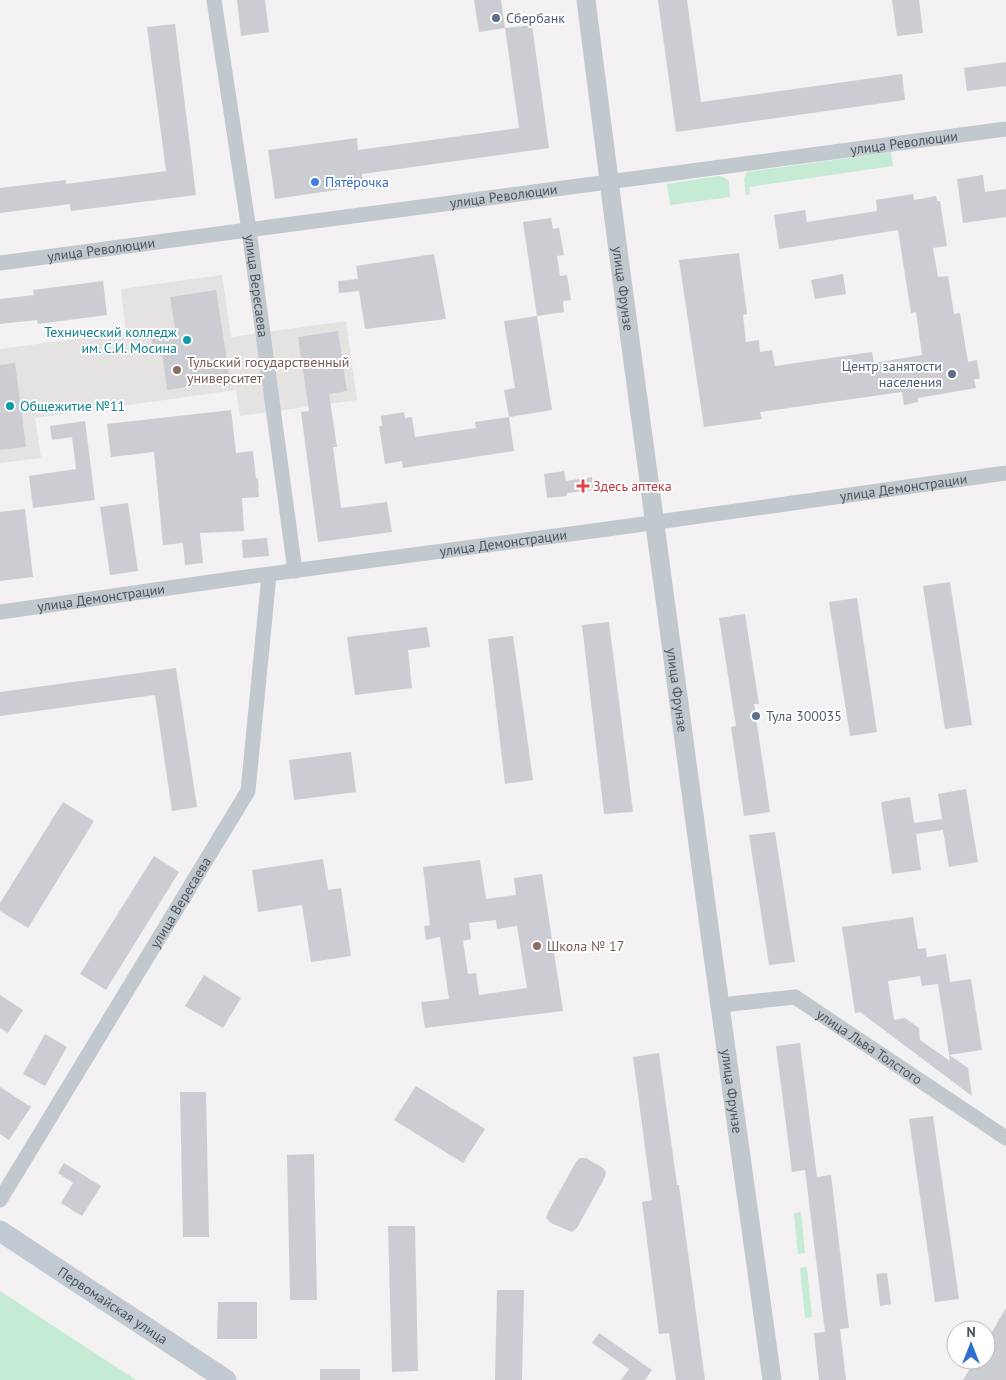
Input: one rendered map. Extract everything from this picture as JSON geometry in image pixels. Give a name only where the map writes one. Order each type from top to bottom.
[{"type":"main road","name":"Первомайская улица","points":[[0,1231],[226,1380]]},
{"type":"street","name":"улица Вересаева","points":[[214,0],[249,230],[294,571]]},
{"type":"street","name":"улица Фрунзе","points":[[586,0],[609,182],[772,1380]]},
{"type":"street","name":"улица Революции","points":[[0,263],[1006,128]]},
{"type":"street","name":"улица Демонстрации","points":[[0,612],[1006,473]]},
{"type":"street","name":"улица Вересаева","points":[[0,1200],[248,791],[269,574]]},
{"type":"street","name":"улица Льва Толстого","points":[[720,1005],[795,997],[1006,1138]]},
{"type":"shaded area","name":"Тульский государственный университет","points":[[222,275],[231,337],[346,321],[357,400],[240,416],[236,390],[35,418],[41,458],[0,463],[0,349],[126,332],[121,289]]},
{"type":"green space","points":[[891,152],[893,166],[749,187],[750,194],[746,195],[744,179],[747,172]]},
{"type":"green space","points":[[718,176],[729,181],[730,197],[670,205],[667,184]]},
{"type":"green space","points":[[801,1212],[805,1253],[798,1254],[794,1213]]},
{"type":"green space","points":[[807,1267],[812,1317],[805,1318],[800,1268]]},
{"type":"green space","points":[[0,1291],[136,1380],[0,1380]]},
{"type":"building","points":[[237,0],[265,0],[269,32],[241,36]]},
{"type":"building","points":[[474,0],[501,0],[505,28],[479,32]]},
{"type":"building","points":[[658,0],[687,0],[701,102],[902,74],[905,100],[676,132]]},
{"type":"building","points":[[892,0],[919,0],[923,33],[897,36]]},
{"type":"building","points":[[175,24],[196,195],[71,211],[70,204],[0,213],[0,188],[66,180],[66,184],[166,171],[147,27]]},
{"type":"building","points":[[532,25],[549,148],[362,174],[363,186],[275,199],[268,150],[357,138],[358,150],[519,128],[505,28]]},
{"type":"building","points":[[1006,62],[1006,86],[967,91],[964,68]]},
{"type":"building","points":[[983,175],[985,192],[1006,189],[1006,217],[963,223],[957,179]]},
{"type":"building","points":[[913,194],[914,200],[936,196],[937,201],[940,201],[947,246],[933,248],[938,277],[948,276],[954,314],[960,313],[968,362],[977,360],[980,379],[974,379],[976,388],[918,398],[918,402],[904,405],[902,392],[760,412],[762,419],[704,427],[679,260],[739,253],[747,314],[743,315],[746,342],[759,340],[760,352],[772,350],[775,366],[872,352],[874,363],[922,355],[916,312],[911,313],[898,230],[779,249],[774,215],[805,210],[807,222],[877,211],[876,200]]},
{"type":"building","points":[[551,218],[553,229],[559,228],[564,255],[557,256],[560,276],[567,275],[571,300],[563,301],[564,312],[537,316],[523,222]]},
{"type":"building","points":[[434,254],[446,319],[365,329],[359,291],[339,293],[338,281],[358,279],[356,266]]},
{"type":"building","points":[[843,274],[846,294],[815,299],[811,280]]},
{"type":"building","points":[[103,281],[107,315],[38,324],[37,320],[0,324],[0,299],[34,295],[33,290]]},
{"type":"building","name":"Технический колледж им. С.И. Мосина","points":[[216,290],[230,380],[167,390],[162,352],[154,353],[150,332],[175,328],[170,297]]},
{"type":"building","points":[[537,316],[552,410],[509,417],[504,390],[515,388],[504,321]]},
{"type":"building","points":[[338,331],[347,391],[329,394],[337,447],[333,447],[341,508],[387,502],[392,532],[318,542],[301,412],[309,411],[298,337]]},
{"type":"building","name":"Общежитие №11","points":[[15,363],[26,447],[0,450],[0,365]]},
{"type":"building","points":[[231,410],[236,453],[253,451],[259,497],[242,498],[244,531],[200,533],[203,563],[185,565],[183,543],[163,545],[154,452],[111,457],[107,424]]},
{"type":"building","points":[[404,412],[405,418],[412,417],[415,437],[476,428],[475,422],[509,417],[514,451],[403,468],[402,461],[385,464],[379,426],[382,426],[381,416]]},
{"type":"building","points":[[85,421],[95,500],[33,508],[29,476],[76,469],[72,437],[52,440],[50,426]]},
{"type":"building","points":[[564,471],[566,481],[592,477],[594,490],[567,493],[567,496],[547,498],[544,474]]},
{"type":"building","points":[[128,503],[138,571],[110,575],[100,507]]},
{"type":"building","points":[[25,509],[33,577],[0,581],[0,512]]},
{"type":"building","points":[[267,538],[269,556],[243,558],[242,540]]},
{"type":"building","points":[[950,582],[972,725],[945,729],[923,586]]},
{"type":"building","points":[[857,598],[877,732],[850,736],[829,602]]},
{"type":"building","points":[[745,614],[759,704],[754,704],[770,812],[744,816],[731,727],[736,726],[719,618]]},
{"type":"building","points":[[609,622],[633,812],[604,814],[582,625]]},
{"type":"building","points":[[427,627],[430,647],[408,650],[412,688],[355,695],[347,637]]},
{"type":"building","points":[[513,636],[533,780],[505,784],[488,639]]},
{"type":"building","points":[[176,668],[197,807],[172,811],[155,695],[0,716],[0,692]]},
{"type":"building","points":[[351,752],[356,792],[294,800],[289,760]]},
{"type":"building","points":[[966,789],[978,862],[949,867],[943,830],[916,834],[921,870],[892,874],[881,802],[910,797],[914,823],[942,819],[938,794]]},
{"type":"building","points":[[63,802],[94,821],[28,928],[0,911],[0,903]]},
{"type":"building","points":[[775,832],[795,962],[769,965],[749,835]]},
{"type":"building","points":[[154,856],[179,872],[106,990],[80,974]]},
{"type":"building","points":[[323,859],[328,890],[341,888],[351,956],[311,962],[302,905],[258,912],[252,870]]},
{"type":"building","name":"Школа № 17","points":[[480,860],[486,899],[516,895],[514,878],[542,874],[563,1011],[425,1028],[421,1002],[449,999],[440,937],[426,940],[424,926],[430,925],[423,867]],"holes":[[[496,920],[497,929],[517,926],[527,988],[479,995],[476,973],[468,974],[463,941],[471,939],[469,923]]]},
{"type":"building","points":[[913,917],[918,949],[926,948],[927,957],[946,954],[950,982],[971,979],[982,1050],[949,1055],[968,1068],[972,1096],[860,1012],[855,1013],[842,927]],"holes":[[[920,976],[922,986],[938,984],[950,1061],[920,1040],[919,1028],[905,1018],[894,1020],[888,981]]]},
{"type":"building","points":[[204,975],[241,998],[223,1028],[185,1006]]},
{"type":"building","points":[[0,995],[23,1010],[8,1033],[0,1028]]},
{"type":"building","points":[[45,1034],[67,1047],[45,1086],[23,1074]]},
{"type":"building","points":[[800,1043],[817,1177],[831,1175],[849,1328],[840,1329],[846,1380],[819,1380],[814,1333],[825,1332],[805,1170],[792,1172],[776,1046]]},
{"type":"building","points":[[659,1053],[705,1380],[676,1380],[669,1333],[659,1334],[642,1202],[652,1200],[633,1057]]},
{"type":"building","points":[[416,1086],[485,1129],[463,1163],[394,1120]]},
{"type":"building","points":[[0,1087],[31,1107],[9,1140],[0,1134]]},
{"type":"building","points":[[180,1092],[206,1092],[209,1237],[183,1237]]},
{"type":"building","points":[[933,1116],[959,1299],[935,1302],[909,1119]]},
{"type":"building","points":[[314,1154],[317,1300],[290,1300],[287,1155]]},
{"type":"building","points":[[580,1158],[586,1158],[603,1168],[606,1172],[577,1228],[572,1232],[551,1223],[546,1218],[576,1162]]},
{"type":"building","points":[[64,1163],[101,1186],[82,1216],[61,1203],[73,1183],[58,1173]]},
{"type":"building","points":[[388,1226],[415,1226],[418,1371],[392,1372]]},
{"type":"building","points":[[887,1273],[891,1304],[880,1306],[876,1274]]},
{"type":"building","points":[[497,1290],[524,1290],[522,1380],[495,1380]]},
{"type":"building","points":[[218,1302],[257,1302],[257,1339],[217,1339]]},
{"type":"building","points":[[1006,1308],[1006,1380],[963,1380],[969,1370],[996,1370],[996,1325]]},
{"type":"building","points":[[599,1333],[652,1370],[645,1380],[621,1380],[629,1369],[592,1343]]},
{"type":"building","points":[[320,1369],[360,1369],[360,1380],[320,1380]]},
{"type":"place","name":"Сбербанк","points":[[496,18]]},
{"type":"place","name":"Пятёрочка","points":[[315,182]]},
{"type":"place","name":"Технический колледж им. С.И. Мосина","points":[[187,340]]},
{"type":"place","name":"Тульский государственный университет","points":[[177,370]]},
{"type":"place","name":"Центр занятости населения","points":[[952,374]]},
{"type":"place","name":"Общежитие №11","points":[[10,406]]},
{"type":"place","name":"Здесь аптека","points":[[583,486]]},
{"type":"place","name":"Тула 300035","points":[[756,716]]},
{"type":"place","name":"Школа № 17","points":[[537,946]]}]
